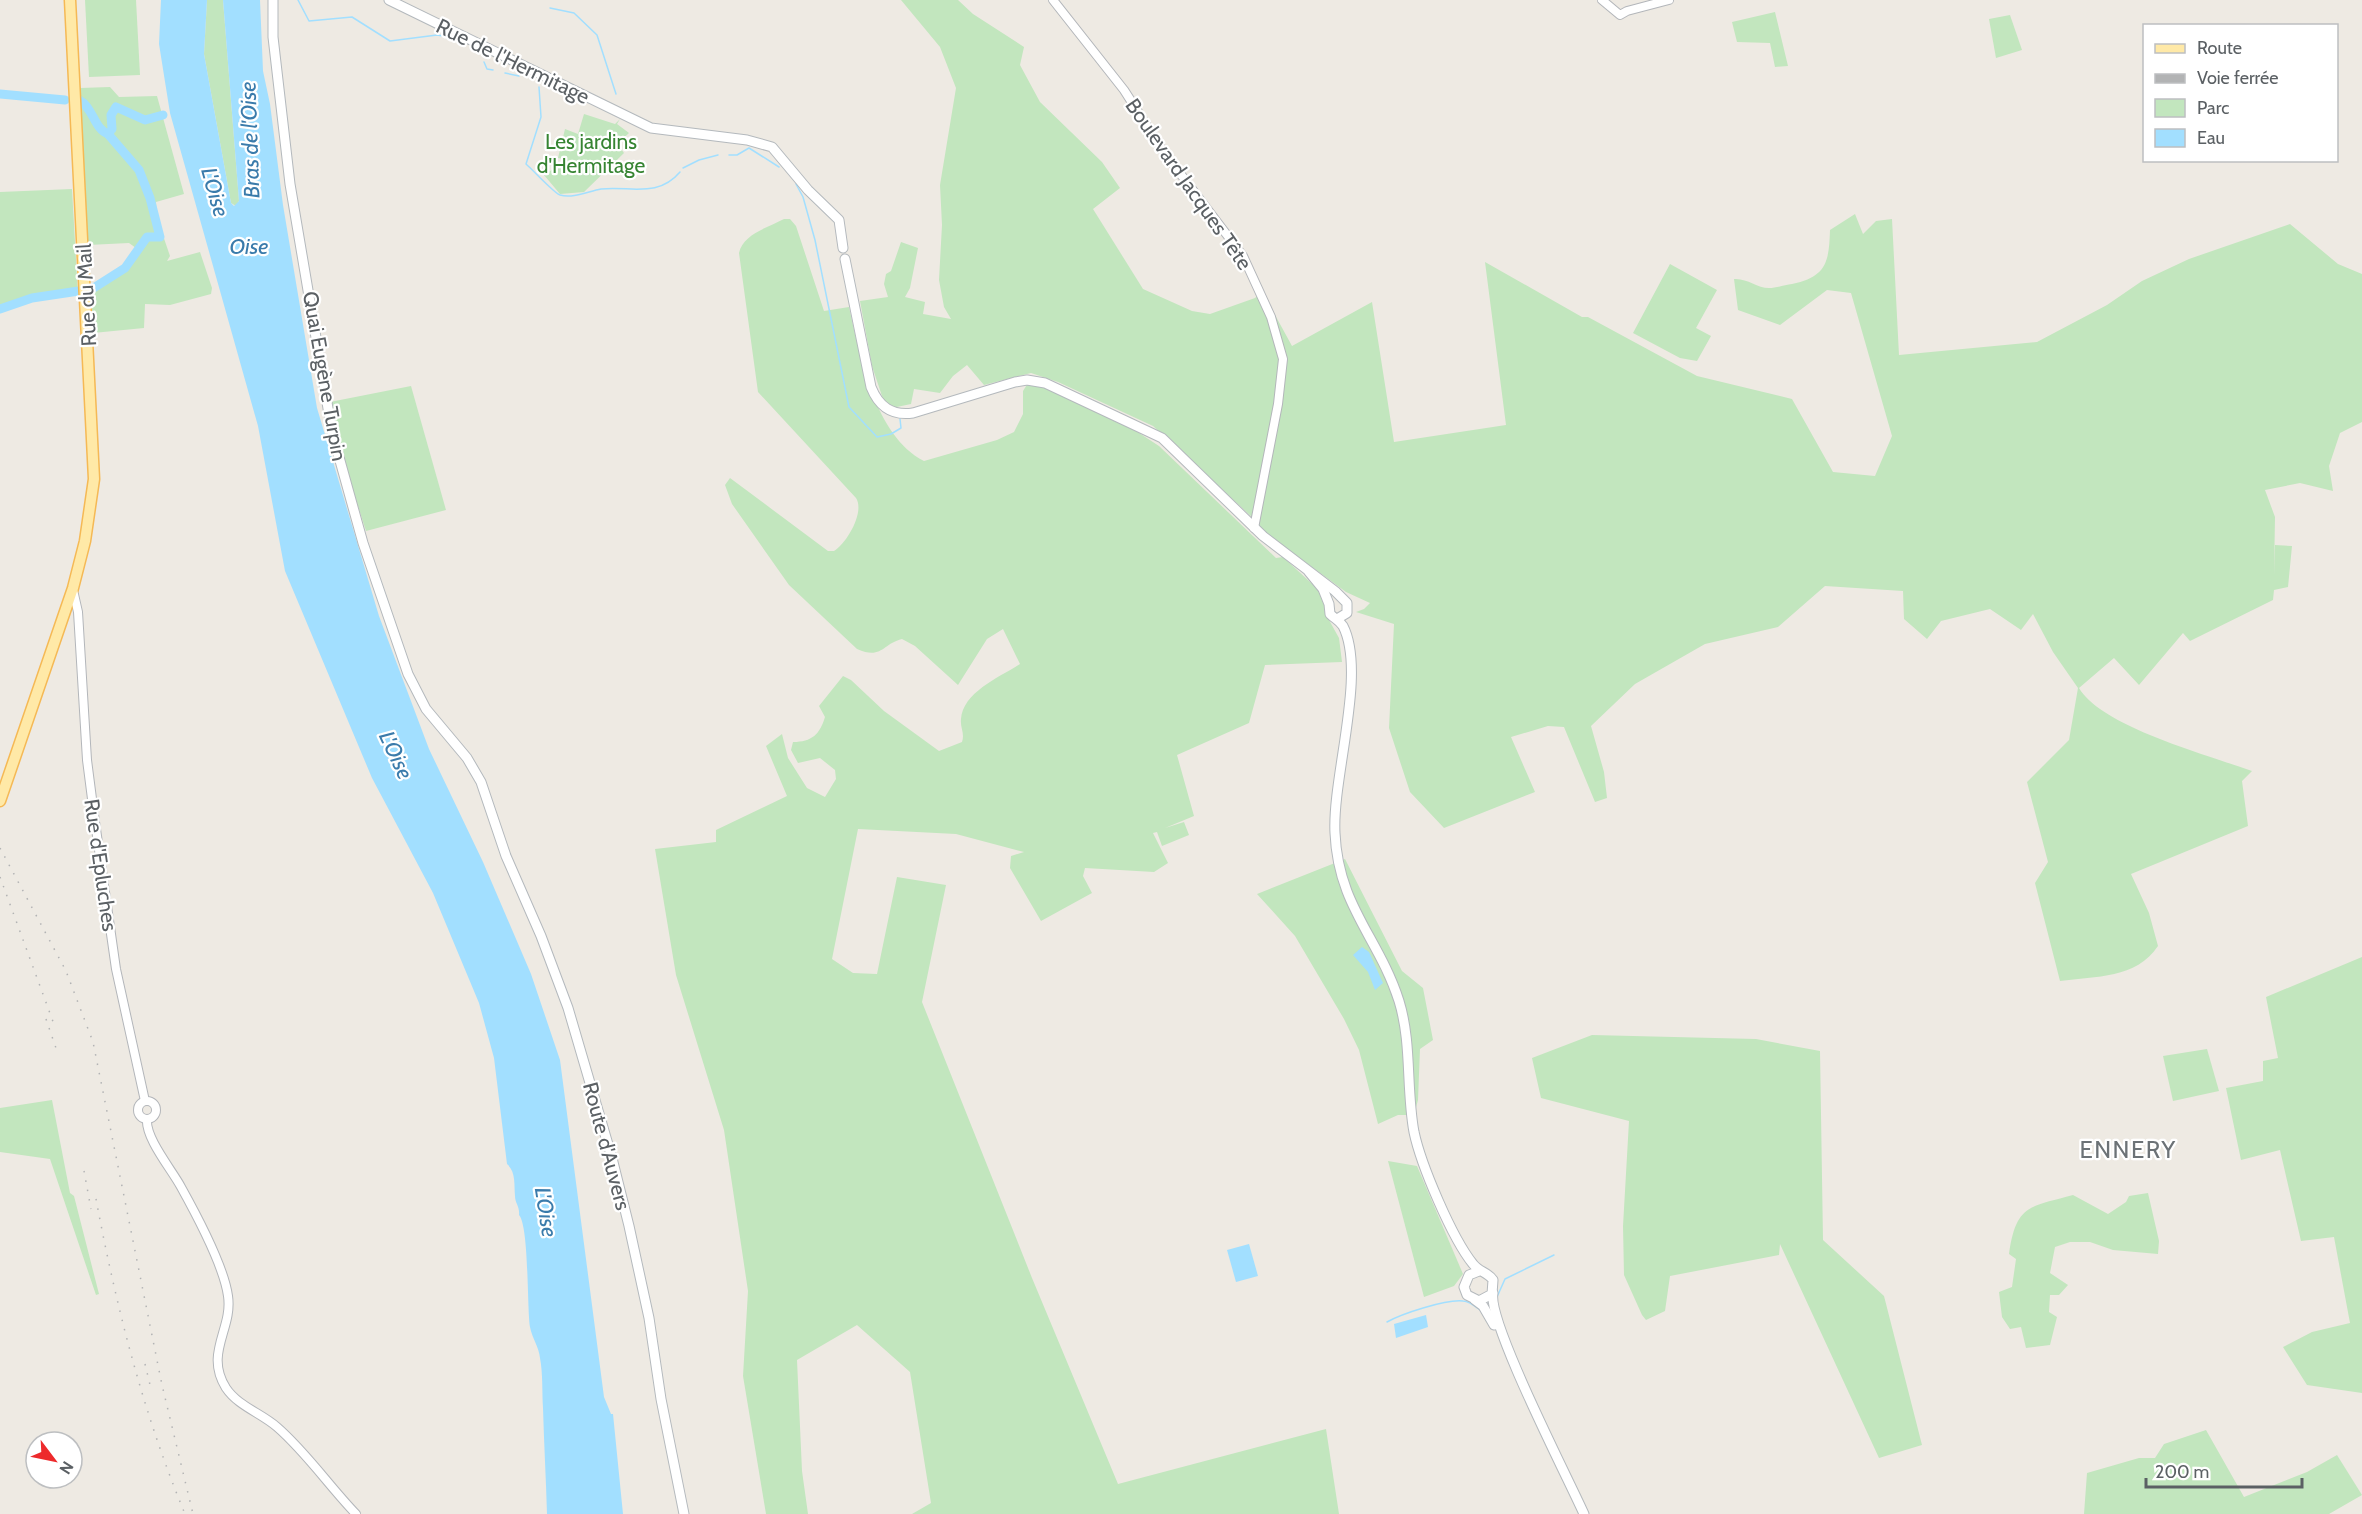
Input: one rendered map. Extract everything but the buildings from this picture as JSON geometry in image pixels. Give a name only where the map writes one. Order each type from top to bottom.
[{"type":"main road","name":"Rue du Mail","points":[[0,801],[73,588],[85,541],[94,479],[70,0]]},
{"type":"main road","name":"Quai Eugène Turpin","points":[[273,0],[273,37],[290,184],[332,432],[363,543],[416,691],[436,722],[467,758],[485,791]]},
{"type":"main road","name":"Rue de l'Hermitage","points":[[389,0],[638,122],[668,132],[769,145],[830,211],[837,224],[876,397],[885,408],[899,414],[941,405],[1016,382],[1037,380],[1151,431],[1166,442],[1254,528]]},
{"type":"main road","points":[[1254,528],[1327,584],[1348,605],[1347,614],[1356,671],[1340,805],[1342,874]]},
{"type":"main road","points":[[1309,572],[1323,589],[1330,614],[1337,619],[1346,635],[1351,671],[1335,804],[1335,842],[1342,874],[1351,904],[1400,1002],[1415,1134],[1422,1160],[1469,1275],[1464,1287],[1467,1295],[1485,1308],[1514,1361]]},
{"type":"main road","points":[[1329,604],[1335,599],[1342,599]]},
{"type":"main road","points":[[1337,619],[1347,614]]},
{"type":"main road","name":"Route d'Auvers","points":[[485,791],[506,856],[565,999],[612,1158],[649,1318],[661,1399],[684,1514]]},
{"type":"main road","points":[[1446,1214],[1472,1263],[1479,1271],[1492,1277],[1493,1309],[1514,1361],[1584,1514]]},
{"type":"main road","points":[[1469,1275],[1479,1271]]},
{"type":"main road","points":[[1475,1300],[1486,1299],[1493,1292]]},
{"type":"street","name":"Boulevard Jacques Tête","points":[[1053,0],[1124,90],[1162,151],[1243,256],[1270,317],[1284,359],[1278,404],[1254,528]]},
{"type":"street","points":[[1602,0],[1620,15],[1669,0]]},
{"type":"street","name":"Rue d'Epluches","points":[[73,588],[78,622],[87,767],[94,822],[116,969],[145,1101]]},
{"type":"street","points":[[62,619],[78,622],[75,613],[66,607]]},
{"type":"street","points":[[145,1101],[150,1102],[156,1109],[153,1116],[147,1119],[140,1116],[138,1110],[145,1101]]},
{"type":"street","points":[[147,1119],[151,1134],[181,1187],[227,1288],[229,1309],[217,1355],[220,1374],[227,1389],[242,1403],[278,1428],[356,1514]]},
{"type":"green space","points":[[85,0],[136,0],[140,75],[89,77]]},
{"type":"green space","points":[[207,0],[223,0],[239,201],[236,206],[231,203],[204,54]]},
{"type":"green space","points":[[901,0],[958,0],[973,14],[1024,47],[1020,65],[1040,102],[1102,162],[1120,188],[1093,209],[1143,289],[1192,311],[1210,314],[1255,298],[1262,291],[1292,346],[1372,302],[1394,442],[1506,425],[1485,262],[1582,317],[1588,317],[1697,376],[1792,399],[1833,472],[1875,476],[1892,436],[1851,293],[1827,290],[1780,325],[1738,310],[1734,279],[1769,288],[1804,281],[1813,277],[1824,266],[1829,251],[1830,230],[1855,214],[1863,234],[1876,221],[1892,219],[1899,355],[2037,342],[2107,305],[2142,281],[2189,259],[2290,224],[2338,264],[2362,274],[2362,422],[2340,433],[2329,466],[2333,491],[2300,483],[2265,490],[2275,517],[2274,575],[2275,545],[2292,546],[2288,587],[2274,590],[2273,600],[2190,641],[2183,633],[2139,685],[2114,658],[2079,688],[2091,702],[2132,727],[2184,748],[2252,771],[2242,781],[2248,826],[2131,874],[2149,913],[2158,946],[2149,957],[2138,965],[2114,974],[2060,981],[2035,883],[2048,862],[2027,782],[2069,740],[2078,688],[2053,652],[2033,614],[2021,630],[1990,609],[1941,621],[1927,639],[1904,619],[1903,591],[1825,586],[1778,627],[1705,644],[1635,684],[1591,726],[1604,772],[1607,798],[1595,802],[1564,727],[1548,726],[1511,737],[1535,792],[1444,828],[1410,792],[1389,728],[1394,624],[1356,612],[1364,609],[1370,603],[1346,592],[1267,534],[1258,526],[1254,503],[1253,518],[1153,426],[1058,382],[1031,373],[984,385],[967,365],[953,376],[940,393],[914,389],[911,404],[892,408],[885,405],[872,366],[860,301],[888,297],[884,284],[886,274],[891,271],[901,242],[918,248],[910,288],[905,297],[925,302],[923,314],[951,319],[944,307],[939,280],[942,225],[940,185],[956,88],[940,47]]},
{"type":"green space","points":[[1775,12],[1788,66],[1775,67],[1770,43],[1737,42],[1732,22]]},
{"type":"green space","points":[[2010,15],[2022,50],[1996,58],[1989,19]]},
{"type":"green space","points":[[110,87],[119,97],[157,96],[184,194],[156,202],[157,218],[170,256],[167,261],[200,252],[212,288],[211,294],[170,305],[145,304],[144,328],[93,333],[89,287],[116,272],[136,248],[129,243],[88,245],[80,88]]},
{"type":"green space","name":"Les jardins d'Hermitage","points":[[584,114],[615,124],[620,119],[617,124],[629,133],[617,144],[624,153],[584,192],[560,194],[544,175],[567,160],[558,158],[565,129],[578,134]]},
{"type":"green space","points":[[72,189],[78,295],[20,303],[0,309],[0,192]]},
{"type":"green space","points":[[784,219],[790,219],[796,226],[824,311],[849,307],[865,371],[882,414],[893,433],[907,449],[924,461],[997,440],[1014,432],[1023,414],[1023,391],[1028,383],[1043,387],[1136,431],[1159,446],[1276,558],[1283,557],[1322,593],[1329,620],[1339,638],[1342,662],[1265,665],[1249,723],[1177,755],[1194,816],[1165,828],[1184,822],[1189,835],[1162,846],[1157,832],[1153,833],[1168,863],[1154,872],[1085,868],[1083,876],[1092,893],[1041,921],[1010,868],[1011,856],[1024,852],[956,834],[858,829],[832,959],[853,973],[877,974],[897,877],[946,885],[922,1002],[1032,1278],[1118,1484],[1326,1429],[1339,1514],[912,1514],[931,1503],[910,1372],[857,1325],[797,1360],[802,1471],[808,1514],[766,1514],[743,1376],[748,1291],[724,1130],[676,975],[655,849],[716,842],[716,830],[787,796],[766,746],[782,734],[788,758],[807,788],[825,797],[836,779],[835,770],[820,758],[798,763],[791,750],[793,742],[810,739],[821,728],[825,717],[819,706],[843,676],[851,680],[884,711],[939,751],[962,742],[963,709],[975,693],[1020,664],[1003,629],[987,639],[958,685],[915,646],[902,639],[877,652],[857,649],[789,585],[732,504],[725,485],[730,478],[828,551],[834,551],[844,541],[853,527],[858,511],[856,498],[758,392],[739,253],[741,246],[751,236]]},
{"type":"green space","points":[[1670,264],[1717,290],[1696,328],[1711,336],[1697,361],[1680,358],[1633,333]]},
{"type":"green space","points":[[411,386],[446,510],[366,531],[341,453],[330,402]]},
{"type":"green space","points":[[1345,859],[1402,971],[1423,988],[1433,1040],[1420,1049],[1418,1100],[1414,1115],[1398,1115],[1378,1124],[1359,1050],[1344,1019],[1295,936],[1257,894]]},
{"type":"green space","points":[[2362,957],[2362,1393],[2307,1385],[2283,1347],[2312,1332],[2350,1323],[2334,1237],[2301,1241],[2280,1150],[2241,1160],[2226,1088],[2263,1081],[2263,1061],[2278,1058],[2266,997]]},
{"type":"green space","points":[[1592,1035],[1756,1039],[1820,1051],[1823,1240],[1884,1296],[1922,1445],[1879,1458],[1780,1244],[1779,1255],[1670,1276],[1665,1311],[1646,1320],[1624,1275],[1623,1226],[1629,1121],[1541,1098],[1532,1058]]},
{"type":"green space","points":[[2207,1049],[2219,1091],[2173,1101],[2163,1056]]},
{"type":"green space","points":[[52,1100],[70,1193],[74,1196],[99,1294],[96,1295],[50,1159],[0,1152],[0,1108]]},
{"type":"green space","points":[[1388,1161],[1417,1166],[1463,1274],[1454,1286],[1424,1297]]},
{"type":"green space","points":[[2148,1193],[2159,1241],[2158,1254],[2113,1250],[2090,1242],[2070,1242],[2055,1247],[2050,1273],[2068,1285],[2059,1295],[2050,1295],[2049,1312],[2057,1317],[2050,1345],[2026,1348],[2021,1327],[2010,1329],[2002,1317],[1999,1292],[2012,1287],[2016,1259],[2009,1254],[2012,1238],[2021,1217],[2035,1206],[2073,1195],[2108,1214],[2126,1202],[2129,1196]]},
{"type":"green space","points":[[2206,1430],[2244,1497],[2307,1472],[2337,1455],[2362,1495],[2329,1514],[2084,1514],[2087,1473],[2139,1458],[2155,1458],[2164,1444]]},
{"type":"water","points":[[161,0],[207,0],[204,54],[231,203],[234,206],[239,201],[223,0],[260,0],[263,71],[317,408],[379,616],[429,749],[483,862],[531,974],[560,1060],[604,1397],[613,1414],[623,1514],[547,1514],[541,1364],[530,1327],[525,1234],[515,1198],[513,1174],[507,1164],[494,1058],[479,1003],[433,893],[372,778],[285,571],[258,426],[170,113],[159,44]]},
{"type":"water","points":[[1362,947],[1369,952],[1383,983],[1375,990],[1368,972],[1353,955]]},
{"type":"water","points":[[1249,1244],[1258,1276],[1236,1282],[1227,1250]]},
{"type":"water","points":[[1426,1315],[1428,1327],[1396,1338],[1394,1324]]},
{"type":"waterway","points":[[298,0],[309,21],[352,17],[390,41],[437,35],[449,37]]},
{"type":"waterway","points":[[550,8],[574,13],[597,35],[616,94]]},
{"type":"waterway","points":[[484,62],[487,69],[493,70]]},
{"type":"waterway","points":[[505,73],[519,76]]},
{"type":"waterway","points":[[539,87],[541,117],[526,164],[557,194],[570,196],[601,189],[653,188],[672,180],[680,172]]},
{"type":"waterway","points":[[0,94],[65,100]]},
{"type":"waterway","points":[[79,100],[84,103],[100,128],[108,134]]},
{"type":"waterway","points":[[112,129],[111,115],[116,107],[145,120],[163,115]]},
{"type":"waterway","points":[[0,309],[32,298],[92,289],[125,268],[147,237],[160,237],[150,198],[139,170],[108,134],[110,132]]},
{"type":"waterway","points":[[729,155],[737,155],[749,148],[779,167]]},
{"type":"waterway","points":[[683,168],[699,160],[718,155]]},
{"type":"waterway","points":[[796,184],[803,197],[815,240],[849,407],[877,437],[891,434],[901,428],[900,419]]},
{"type":"waterway","points":[[1497,1297],[1505,1279],[1554,1255]]},
{"type":"waterway","points":[[1387,1322],[1402,1315],[1446,1302],[1463,1301],[1480,1310]]},
{"type":"railway","points":[[0,848],[66,971],[93,1042],[162,1385],[193,1514]]},
{"type":"railway","points":[[0,877],[55,1027]]},
{"type":"railway","points":[[46,1019],[57,1051]]},
{"type":"railway","points":[[84,1171],[91,1209]]},
{"type":"railway","points":[[96,1199],[112,1279],[132,1359],[156,1437],[185,1514]]},
{"type":"railway","points":[[145,1364],[151,1389]]},
{"type":"district","name":"ENNERY","points":[[2128,1149]]},
{"type":"water label","name":"Bras de l'Oise","points":[[250,140]]},
{"type":"water label","name":"L'Oise","points":[[215,192]]},
{"type":"water label","name":"Oise","points":[[249,246]]},
{"type":"water label","name":"L'Oise","points":[[396,755]]},
{"type":"water label","name":"L'Oise","points":[[546,1212]]}]
